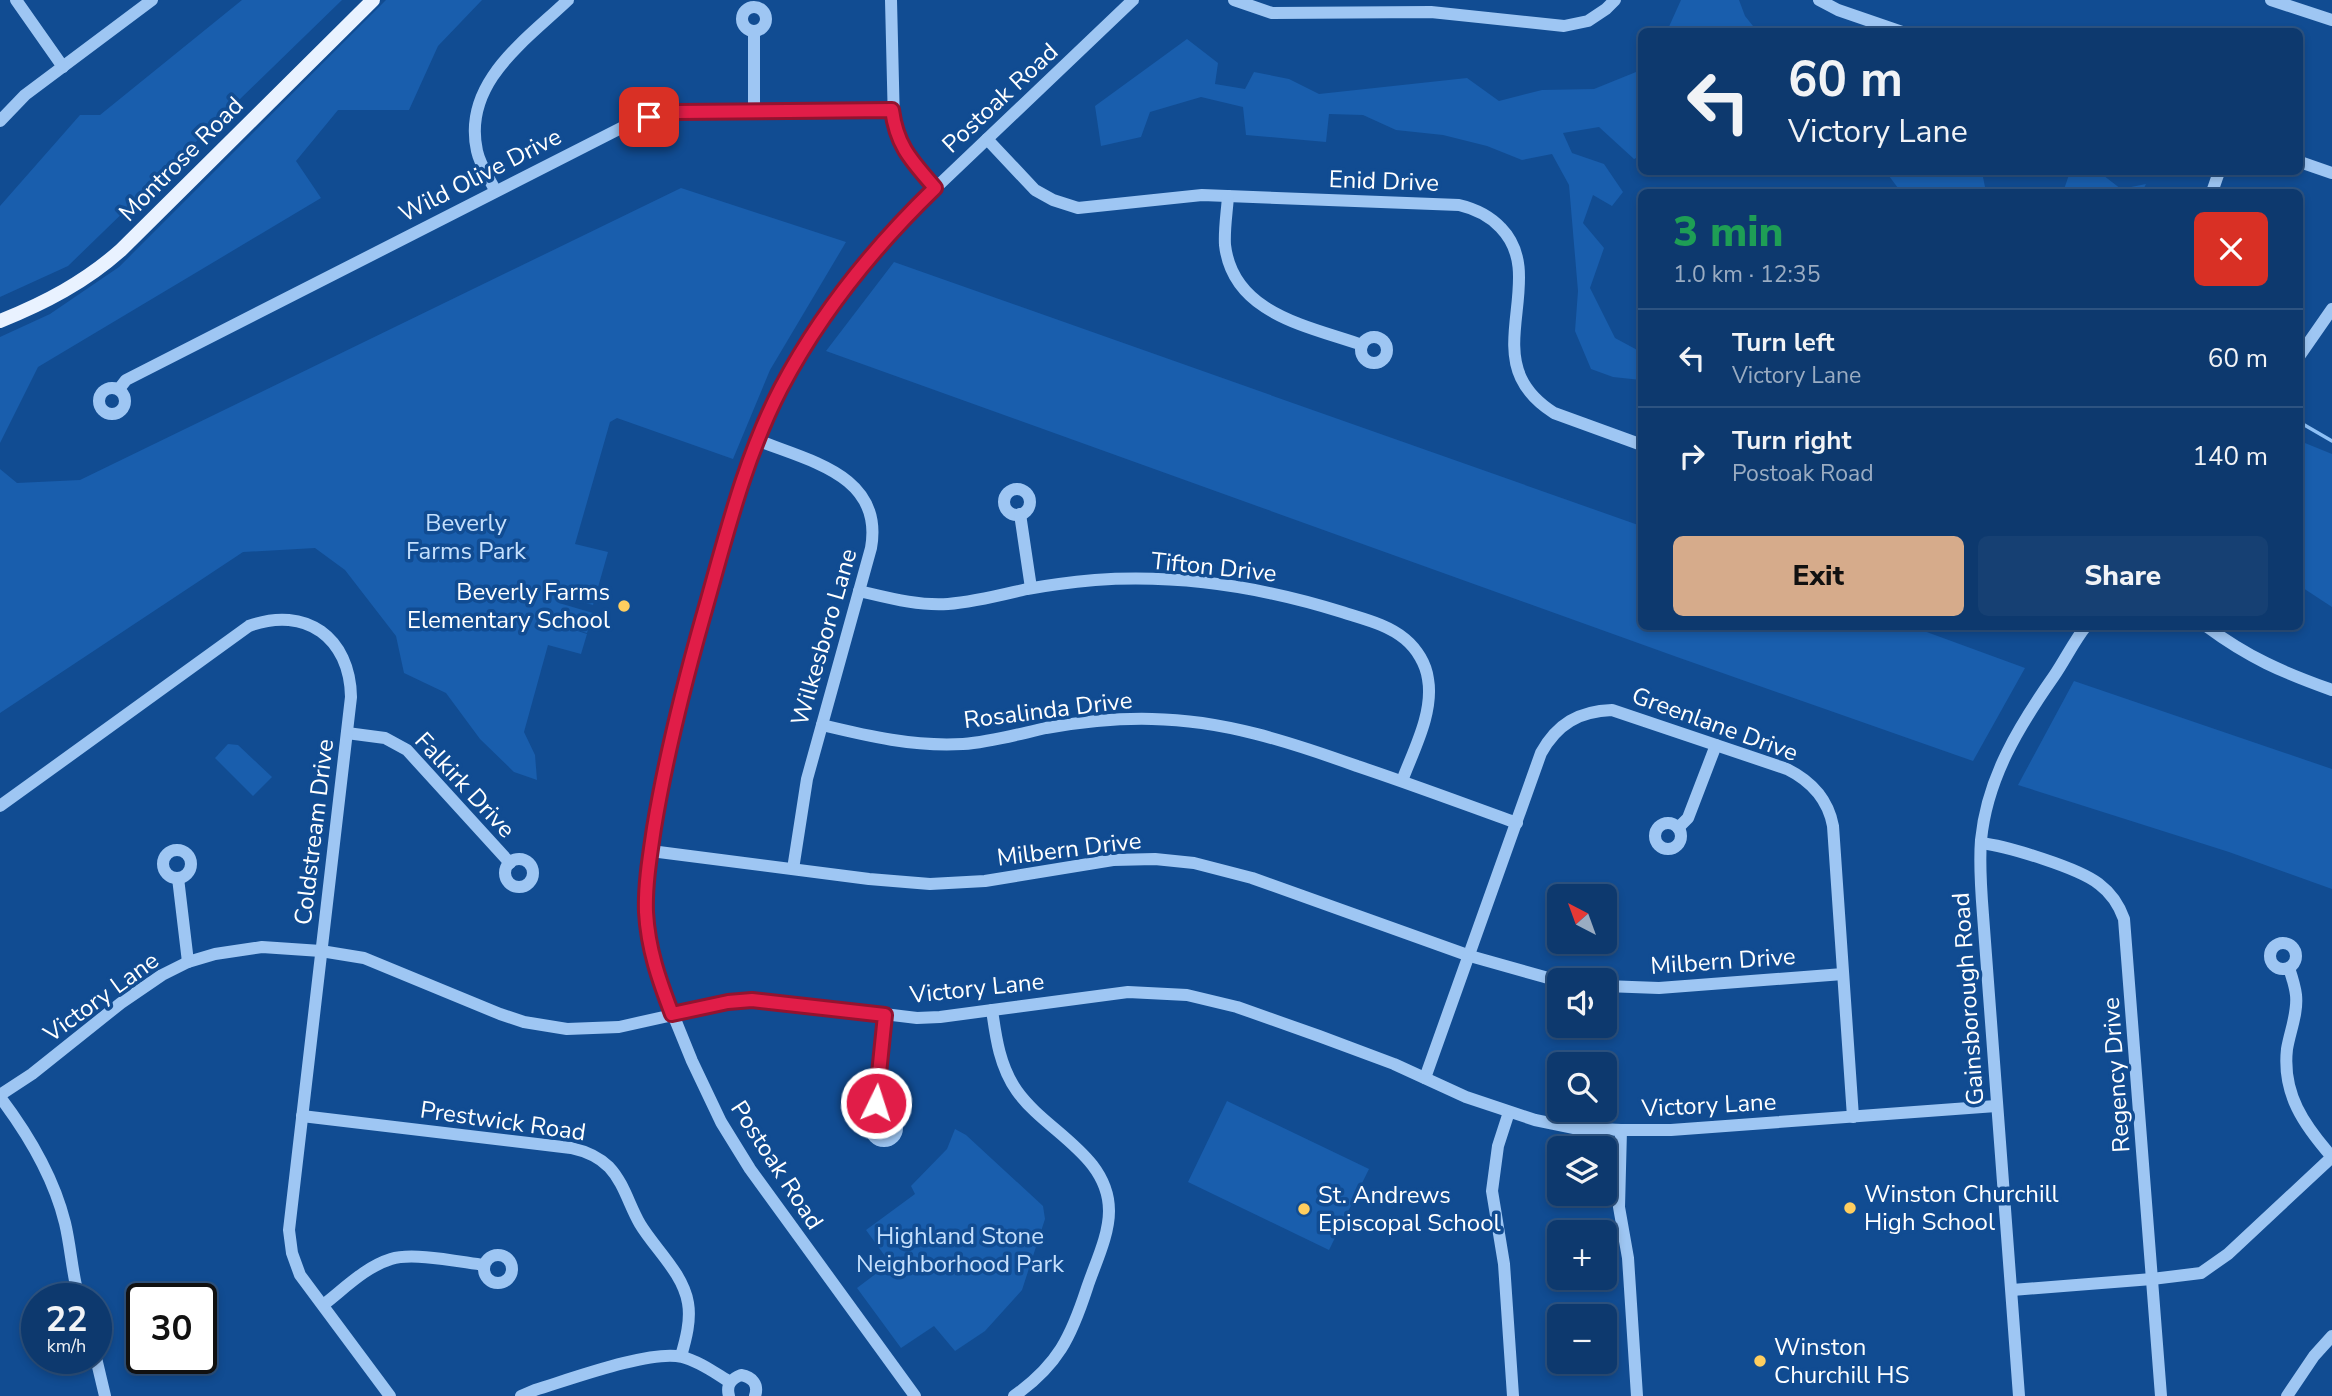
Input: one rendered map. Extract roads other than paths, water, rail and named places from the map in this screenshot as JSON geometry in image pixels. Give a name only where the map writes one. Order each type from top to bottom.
[{"type":"main road","name":"Montrose Road","points":[[0,321],[70,288],[97,270],[131,240],[373,0]]},
{"type":"street","points":[[16,0],[63,67]]},
{"type":"street","points":[[0,121],[24,95],[152,0]]},
{"type":"street","points":[[495,190],[477,150],[475,118],[480,97],[493,74],[568,0]]},
{"type":"street","points":[[891,0],[892,110],[898,138],[902,147],[935,188]]},
{"type":"street","name":"Postoak Road","points":[[915,1396],[734,1144],[706,1092],[672,1014],[657,975],[646,909],[658,801],[675,716],[727,533],[757,440],[786,379],[833,303],[856,272],[902,220],[1133,0]]},
{"type":"street","points":[[1234,0],[1272,13],[1443,13],[1564,26],[1588,21],[1615,0]]},
{"type":"street","points":[[1819,0],[1838,10],[1890,28]]},
{"type":"street","points":[[2270,0],[2332,20]]},
{"type":"street","points":[[754,32],[754,111]]},
{"type":"street","name":"Wild Olive Drive","points":[[119,389],[126,380],[495,190],[623,127],[649,117],[677,112],[892,110]]},
{"type":"street","name":"Enid Drive","points":[[987,139],[1035,190],[1066,205],[1079,208],[1177,196],[1228,196],[1459,205],[1486,215],[1507,233],[1516,250],[1519,270],[1516,361],[1521,378],[1530,393],[1554,413],[1638,444]]},
{"type":"street","points":[[2303,163],[2332,173]]},
{"type":"street","points":[[1228,196],[1225,232],[1228,261],[1239,285],[1251,299],[1275,314],[1362,345]]},
{"type":"street","points":[[2303,351],[2332,309]]},
{"type":"street","name":"Wilkesboro Lane","points":[[757,440],[832,470],[860,491],[866,501],[872,526],[871,548],[807,779],[793,869]]},
{"type":"street","points":[[1020,514],[1031,588]]},
{"type":"street","name":"Tifton Drive","points":[[859,590],[898,600],[948,604],[1031,588],[1095,580],[1138,579],[1232,585],[1297,598],[1361,618],[1392,631],[1412,645],[1419,654],[1428,678],[1427,711],[1402,781]]},
{"type":"street","name":"Coldstream Drive","points":[[0,806],[237,633],[262,621],[287,619],[314,626],[335,644],[346,662],[351,685],[289,1211],[289,1240],[300,1275],[390,1396]]},
{"type":"street","name":"Gainsborough Road","points":[[2019,1396],[1981,893],[1981,843],[1989,796],[2010,744],[2082,630]]},
{"type":"street","points":[[2211,630],[2238,650],[2264,664],[2332,690]]},
{"type":"street","name":"Greenlane Drive","points":[[1425,1078],[1536,765],[1548,741],[1559,727],[1577,716],[1603,710],[1620,711],[1793,772],[1811,784],[1822,798],[1833,827],[1853,1116]]},
{"type":"street","name":"Rosalinda Drive","points":[[822,725],[886,740],[964,744],[1094,721],[1153,719],[1192,722],[1267,736],[1517,823]]},
{"type":"street","name":"Falkirk Drive","points":[[347,733],[385,738],[407,750],[510,863]]},
{"type":"street","points":[[1678,828],[1688,818],[1716,745]]},
{"type":"street","name":"Regency Drive","points":[[1981,843],[2000,845],[2084,875],[2105,889],[2121,910],[2127,945],[2161,1396]]},
{"type":"street","name":"Milbern Drive","points":[[651,851],[884,881],[947,884],[985,881],[1113,860],[1155,859],[1194,863],[1252,878],[1469,956],[1547,978]]},
{"type":"street","points":[[178,878],[188,962]]},
{"type":"street","name":"Victory Lane","points":[[0,1096],[144,986],[188,962],[215,954],[262,947],[321,951],[364,958],[500,1014],[548,1027],[605,1029],[728,1002],[752,1000],[917,1018],[1128,992],[1186,995],[1256,1014],[1363,1052],[1466,1097],[1509,1112],[1564,1126],[1671,1130],[1996,1106]]},
{"type":"street","points":[[2012,1290],[2192,1275],[2209,1269],[2332,1157],[2310,1133],[2291,1096],[2287,1075],[2287,1050],[2297,995],[2289,968]]},
{"type":"street","name":"Milbern Drive","points":[[1617,986],[1659,988],[1843,974]]},
{"type":"street","points":[[992,1010],[1001,1058],[1014,1086],[1029,1107],[1096,1168],[1106,1191],[1109,1207],[1107,1228],[1070,1335],[1045,1371],[1014,1396]]},
{"type":"street","points":[[878,1115],[876,1091],[885,1015]]},
{"type":"street","points":[[0,1096],[27,1136],[59,1204],[76,1283]]},
{"type":"street","points":[[1509,1112],[1498,1146],[1492,1191],[1504,1264],[1513,1396]]},
{"type":"street","name":"Prestwick Road","points":[[302,1116],[571,1148],[594,1155],[617,1176],[640,1224],[683,1288],[688,1302],[688,1322],[681,1356]]},
{"type":"street","points":[[1621,1130],[1619,1207],[1628,1258],[1637,1396]]},
{"type":"street","points":[[323,1305],[366,1272],[391,1259],[408,1257],[484,1265]]},
{"type":"street","points":[[2287,1396],[2314,1356],[2332,1336]]},
{"type":"street","points":[[521,1396],[643,1359],[681,1356],[730,1382]]},
{"type":"street","points":[[100,1374],[105,1396]]},
{"type":"street","points":[[729,1396],[730,1382],[741,1376],[747,1376],[756,1385],[755,1396]]},
{"type":"waterway","points":[[2303,424],[2332,441]]},
{"type":"place","name":"Beverly Farms Elementary School","points":[[624,606]]},
{"type":"place","name":"Winston Churchill High School","points":[[1850,1208]]},
{"type":"place","name":"St. Andrews Episcopal School","points":[[1304,1209]]},
{"type":"place","name":"Winston Churchill HS","points":[[1760,1361]]},
{"type":"park label","name":"Beverly Farms Park","points":[[466,537]]},
{"type":"park label","name":"Highland Stone Neighborhood Park","points":[[960,1250]]}]
